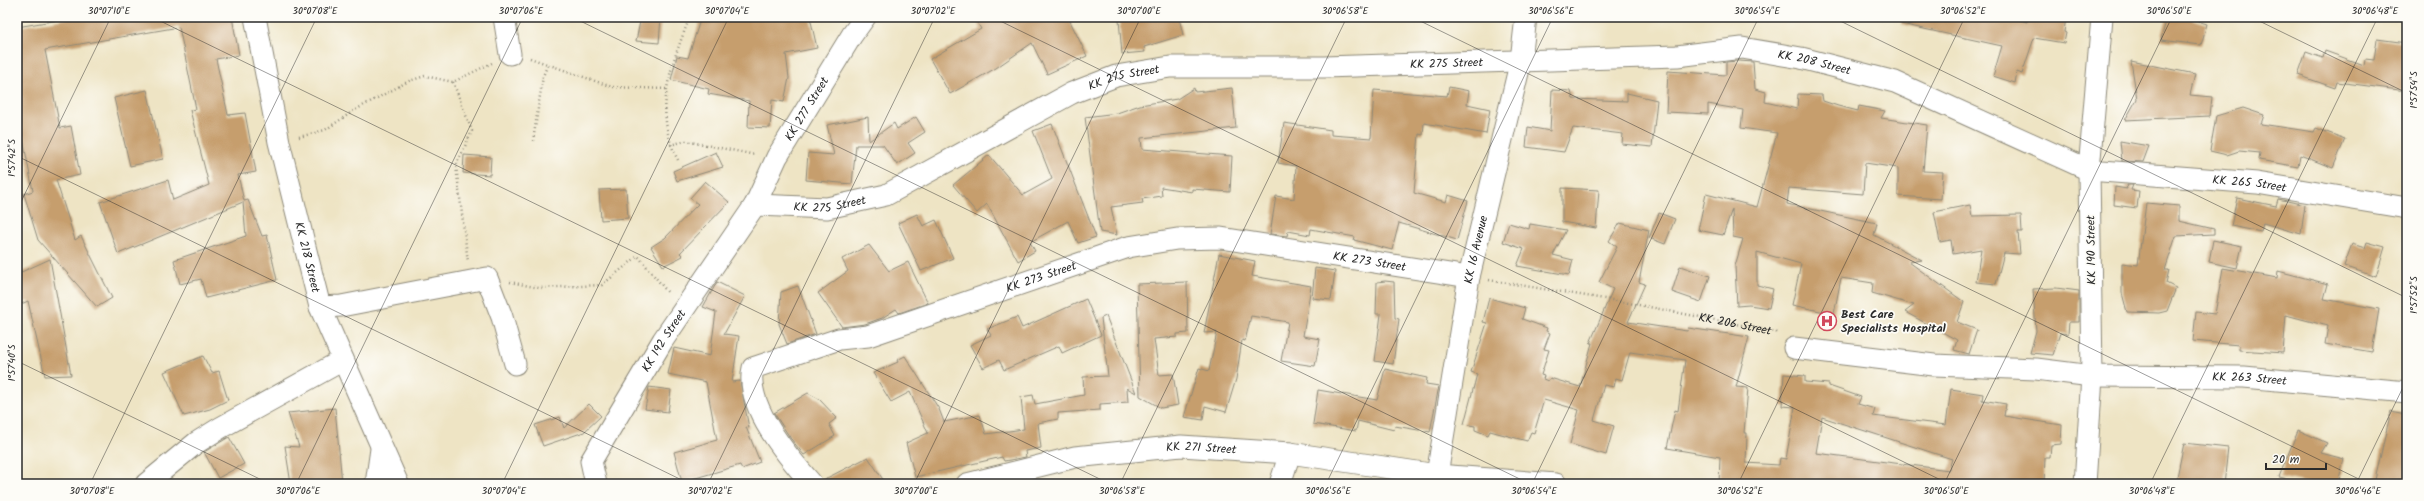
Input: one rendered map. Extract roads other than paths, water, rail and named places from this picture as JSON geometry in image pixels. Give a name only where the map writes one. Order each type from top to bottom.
[{"type":"street","name":"KK 218 Street","points":[[255,17],[279,142],[320,307],[398,484]]},
{"type":"street","points":[[504,17],[510,54]]},
{"type":"street","name":"KK 277 Street","points":[[755,205],[777,157],[852,35],[865,17]]},
{"type":"street","name":"KK 16 Avenue","points":[[1438,479],[1469,277],[1521,60],[1526,17]]},
{"type":"street","name":"KK 190 Street","points":[[2085,484],[2092,376],[2090,170],[2102,17]]},
{"type":"street","name":"KK 208 Street","points":[[1521,60],[1677,56],[1742,48],[1801,58],[1895,82],[2090,170]]},
{"type":"street","name":"KK 275 Street","points":[[755,205],[827,208],[886,195],[1072,93],[1116,76],[1170,67],[1324,67],[1521,60]]},
{"type":"street","name":"KK 265 Street","points":[[2090,170],[2257,183],[2407,208]]},
{"type":"street","name":"KK 192 Street","points":[[596,484],[591,461],[663,340],[755,205]]},
{"type":"street","name":"KK 273 Street","points":[[812,484],[787,455],[762,414],[753,388],[753,368],[839,339],[868,336],[1128,247],[1177,239],[1221,238],[1469,277]]},
{"type":"street","points":[[320,307],[341,306],[487,278],[502,317],[515,364]]},
{"type":"street","points":[[1794,348],[1934,365],[2036,369],[2092,376]]},
{"type":"street","points":[[146,484],[196,443],[220,428],[343,360]]},
{"type":"street","name":"KK 263 Street","points":[[2092,376],[2244,377],[2407,392]]},
{"type":"street","name":"KK 271 Street","points":[[967,484],[1075,457],[1181,446],[1290,454],[1438,479],[1556,484]]},
{"type":"street","points":[[376,484],[381,448]]},
{"type":"street","points":[[1280,484],[1290,454]]},
{"type":"place","name":"Best Care Specialists Hospital","points":[[1827,321]]}]
